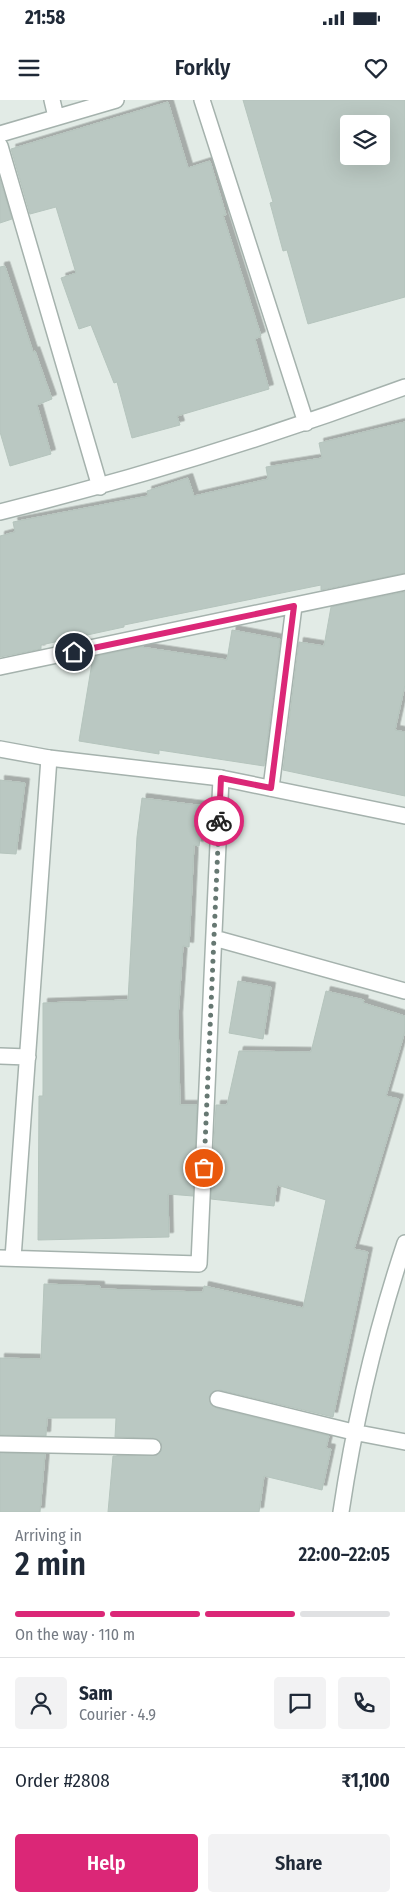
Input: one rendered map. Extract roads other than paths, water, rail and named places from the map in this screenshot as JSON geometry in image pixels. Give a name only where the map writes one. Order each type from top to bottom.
[{"type":"street","points":[[52,100],[56,118]]},
{"type":"street","points":[[0,134],[116,100]]},
{"type":"street","points":[[202,100],[306,423]]},
{"type":"street","points":[[0,146],[100,487]]},
{"type":"street","points":[[0,512],[100,487],[306,423],[405,387]]},
{"type":"street","points":[[0,667],[405,582]]},
{"type":"street","points":[[271,788],[294,606]]},
{"type":"street","points":[[0,749],[49,758],[221,778],[405,816]]},
{"type":"street","points":[[49,758],[28,1057],[7,1258],[200,1264],[221,778]]},
{"type":"street","points":[[214,938],[405,991]]},
{"type":"street","points":[[0,1056],[28,1057]]},
{"type":"street","points":[[341,1512],[353,1432],[382,1311],[405,1243]]},
{"type":"street","points":[[218,1399],[353,1432],[405,1442]]},
{"type":"street","points":[[0,1444],[153,1447]]}]
